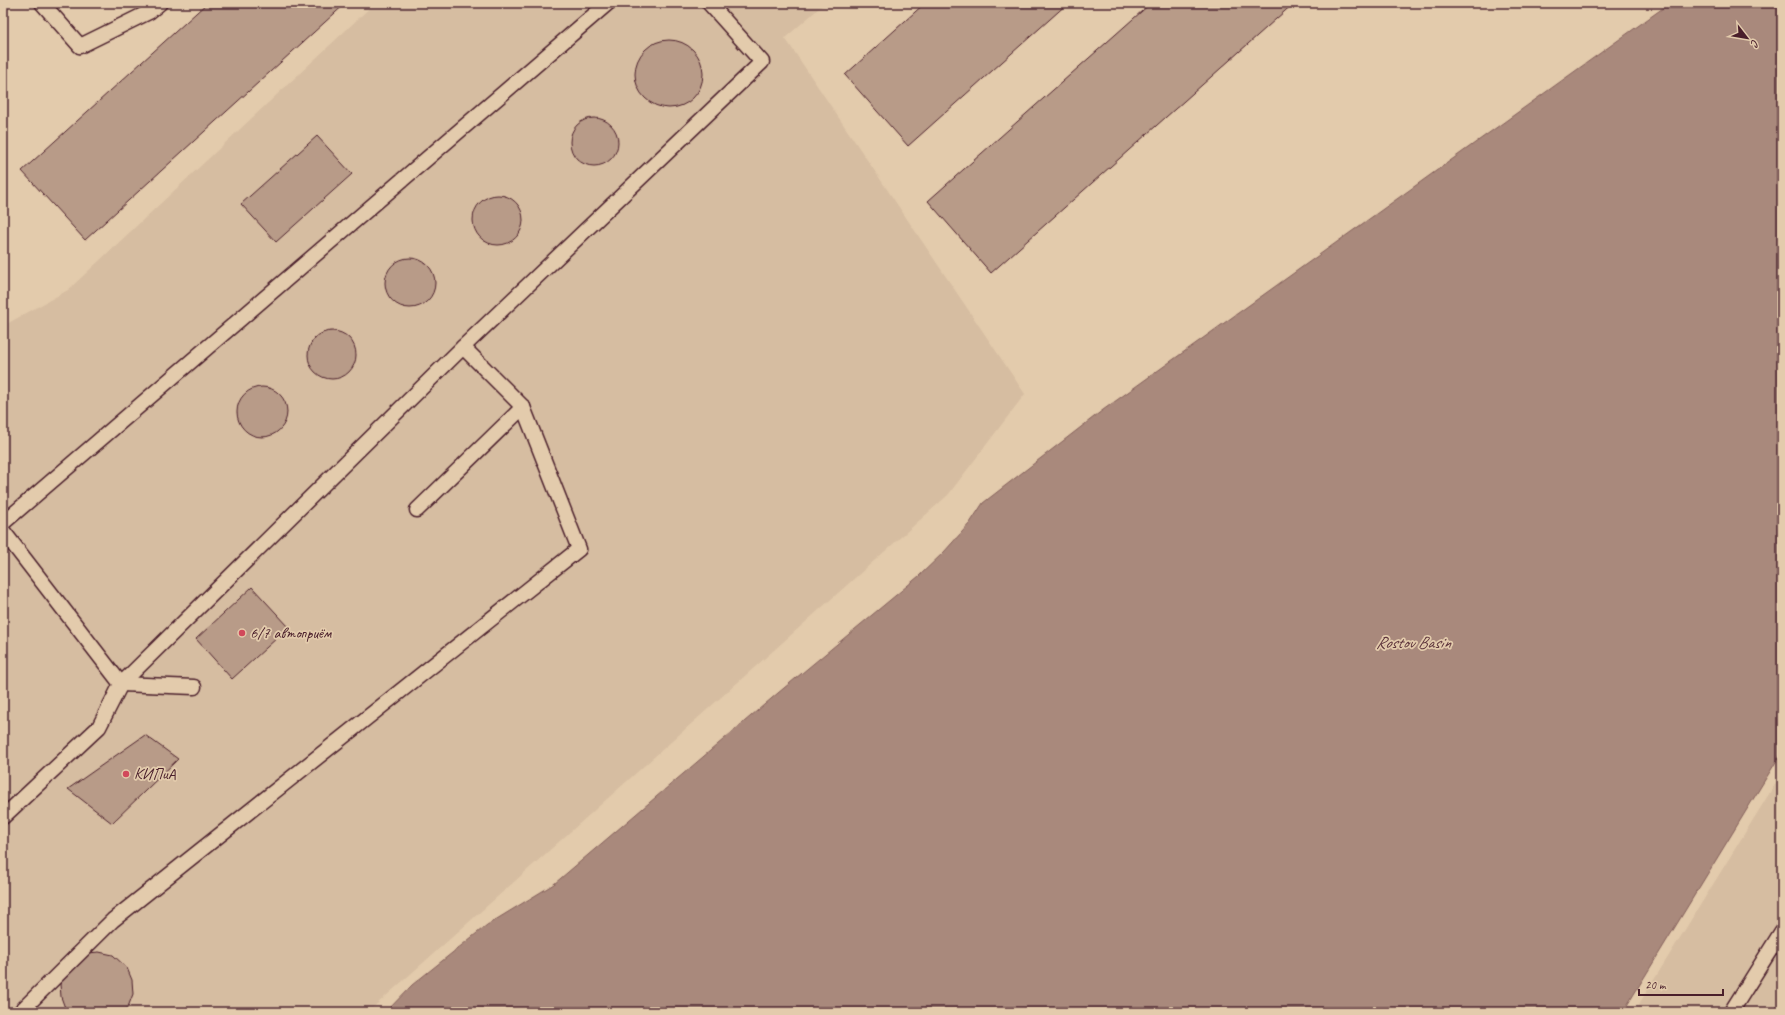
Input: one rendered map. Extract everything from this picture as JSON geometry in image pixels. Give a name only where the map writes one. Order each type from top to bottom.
[{"type":"lane","points":[[42,3],[80,46],[149,12],[160,3]]},
{"type":"lane","points":[[3,523],[608,3]]},
{"type":"lane","points":[[3,818],[99,727],[121,684],[463,347],[762,62],[709,3]]},
{"type":"lane","points":[[20,1012],[113,920],[579,549],[524,407],[463,347]]},
{"type":"lane","points":[[417,510],[524,407]]},
{"type":"lane","points":[[3,531],[121,684]]},
{"type":"lane","points":[[121,684],[194,687]]},
{"type":"lane","points":[[1732,1012],[1782,931]]},
{"type":"shaded area","points":[[375,3],[825,3],[785,38],[1025,394],[948,495],[368,1012],[3,1012],[3,326],[68,290]]},
{"type":"shaded area","points":[[1782,773],[1782,1012],[1634,1012]]},
{"type":"water","name":"Rostov Basin","points":[[1670,3],[1782,3],[1782,752],[1623,1012],[386,1012],[412,985],[487,925],[554,884],[778,693],[919,576],[944,552],[970,523],[983,503],[1103,410]]},
{"type":"building","points":[[207,3],[346,3],[85,240],[22,171]]},
{"type":"building","points":[[925,3],[1068,3],[908,146],[845,75]]},
{"type":"building","points":[[1151,3],[1294,3],[991,273],[928,201]]},
{"type":"building","points":[[669,40],[682,43],[693,50],[700,61],[703,74],[700,87],[693,98],[682,105],[669,108],[656,105],[645,98],[638,87],[635,74],[638,61],[645,50],[656,43]]},
{"type":"building","points":[[589,118],[599,118],[608,122],[614,128],[618,137],[618,147],[614,156],[608,162],[599,166],[589,166],[580,162],[574,156],[570,147],[570,137],[574,128],[580,122]]},
{"type":"building","points":[[317,136],[352,174],[276,242],[241,204]]},
{"type":"building","points":[[493,195],[503,195],[516,202],[523,215],[523,225],[516,238],[503,245],[493,245],[484,241],[477,234],[473,225],[473,215],[477,206],[484,199]]},
{"type":"building","points":[[405,258],[415,258],[428,265],[435,278],[435,288],[428,301],[415,308],[405,308],[396,304],[389,297],[385,288],[385,278],[389,269],[396,262]]},
{"type":"building","points":[[332,331],[341,333],[349,338],[354,346],[356,355],[354,364],[349,372],[341,377],[332,379],[323,377],[315,372],[310,364],[308,355],[310,346],[315,338],[323,333]]},
{"type":"building","points":[[257,387],[267,387],[280,394],[287,407],[287,417],[280,430],[267,437],[257,437],[248,433],[241,426],[237,417],[237,407],[241,398],[248,391]]},
{"type":"building","name":"6/7 автоприём","points":[[252,587],[289,627],[232,679],[196,639]]},
{"type":"building","name":"КИПиА","points":[[145,735],[178,759],[112,823],[68,789]]},
{"type":"building","points":[[99,952],[113,955],[127,968],[132,980],[133,994],[128,1007],[124,1012],[70,1012],[65,1008],[61,997],[60,984],[65,970],[88,953]]},
{"type":"building","points":[[44,1009],[56,1012],[28,1012],[33,1010]]},
{"type":"place","name":"6/7 автоприём","points":[[242,633]]},
{"type":"place","name":"КИПиА","points":[[126,774]]}]
